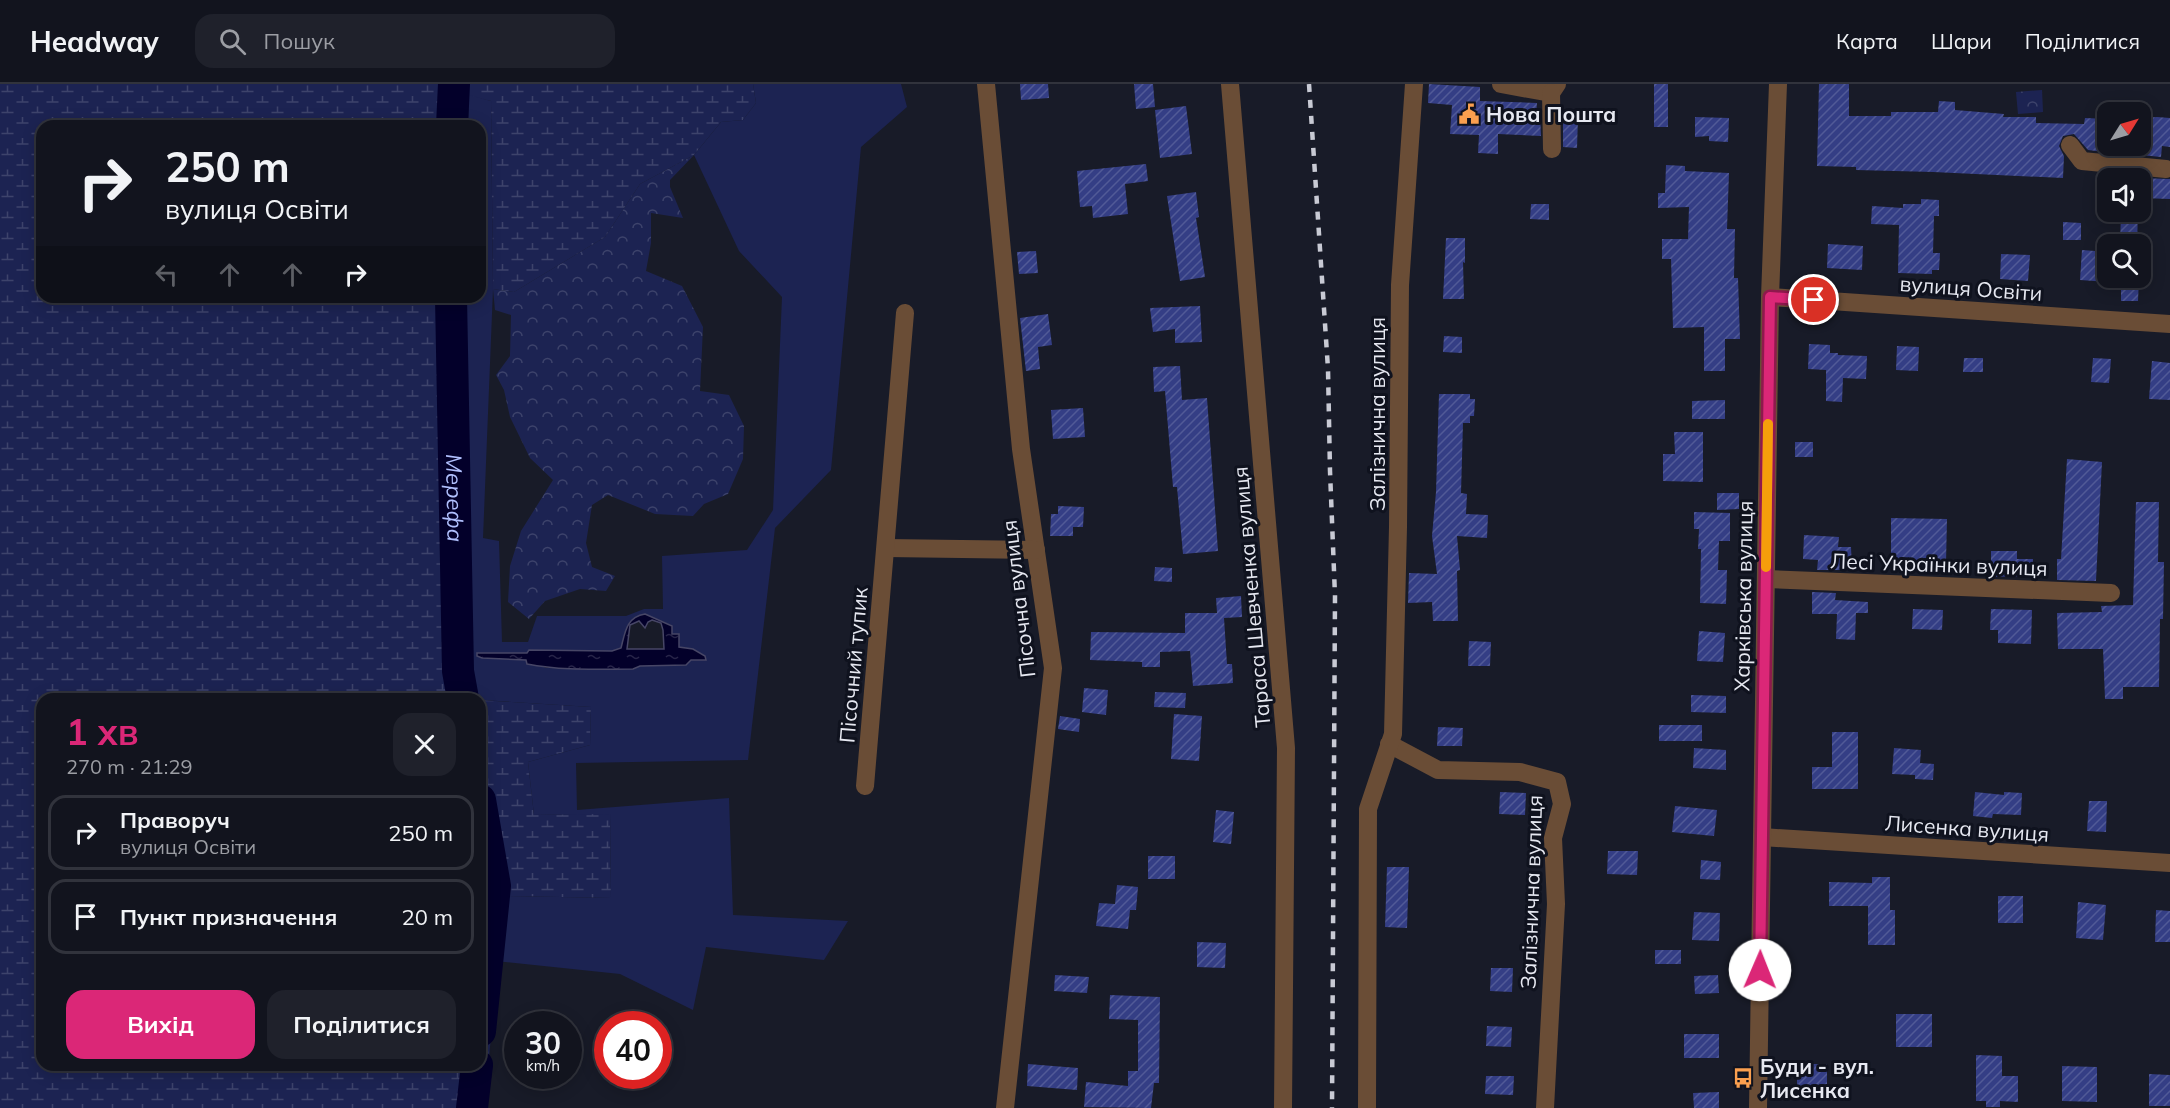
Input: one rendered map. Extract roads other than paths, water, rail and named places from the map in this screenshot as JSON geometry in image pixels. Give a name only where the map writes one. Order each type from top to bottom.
[{"type":"street","name":"Пісочна вулиця","points":[[986,84],[1021,448],[1053,668],[1005,1108]]},
{"type":"street","name":"Тараса Шевченка вулиця","points":[[1230,84],[1286,748],[1282,1108]]},
{"type":"street","name":"Залізнична вулиця","points":[[1366,1108],[1368,808],[1392,734],[1398,527],[1400,285],[1414,84]]},
{"type":"street","points":[[1501,84],[1554,89],[1552,149]]},
{"type":"street","name":"Харківська вулиця","points":[[1758,1108],[1770,297],[1778,84]]},
{"type":"street","points":[[2070,146],[2082,161],[2166,169]]},
{"type":"street","name":"вулиця Освіти","points":[[1770,297],[2170,324]]},
{"type":"street","name":"Пісочний тупик","points":[[865,786],[905,313]]},
{"type":"street","points":[[886,548],[1036,550]]},
{"type":"street","name":"Лесі Українки вулиця","points":[[1766,579],[2111,593]]},
{"type":"street","name":"Залізнична вулиця","points":[[1389,744],[1438,770],[1520,772],[1557,782],[1562,804],[1553,838],[1556,904],[1545,1108]]},
{"type":"street","name":"Лисенка вулиця","points":[[1762,837],[2170,863]]},
{"type":"water","points":[[645,614],[672,626],[672,634],[679,634],[679,647],[693,649],[705,656],[706,660],[691,660],[686,665],[640,666],[633,669],[580,669],[553,668],[527,664],[526,660],[477,656],[477,653],[527,653],[529,650],[612,651],[621,648],[627,626]],"holes":[[[652,620],[661,623],[664,649],[627,649],[630,625],[639,621],[645,628]]]},
{"type":"waterway","name":"Мерефа","points":[[452,120],[454,84]]},
{"type":"waterway","name":"Мерефа","points":[[451,303],[458,671],[462,693]]},
{"type":"waterway","name":"Мерефа","points":[[486,834],[495,886],[486,973]]},
{"type":"waterway","name":"Мерефа","points":[[472,1108],[476,1071]]},
{"type":"railway","points":[[1309,84],[1328,369],[1335,596],[1332,1108]]},
{"type":"place","name":"Нова Пошта","points":[[1469,114]]},
{"type":"place","name":"Буди - вул. Лисенка","points":[[1743,1078]]}]
